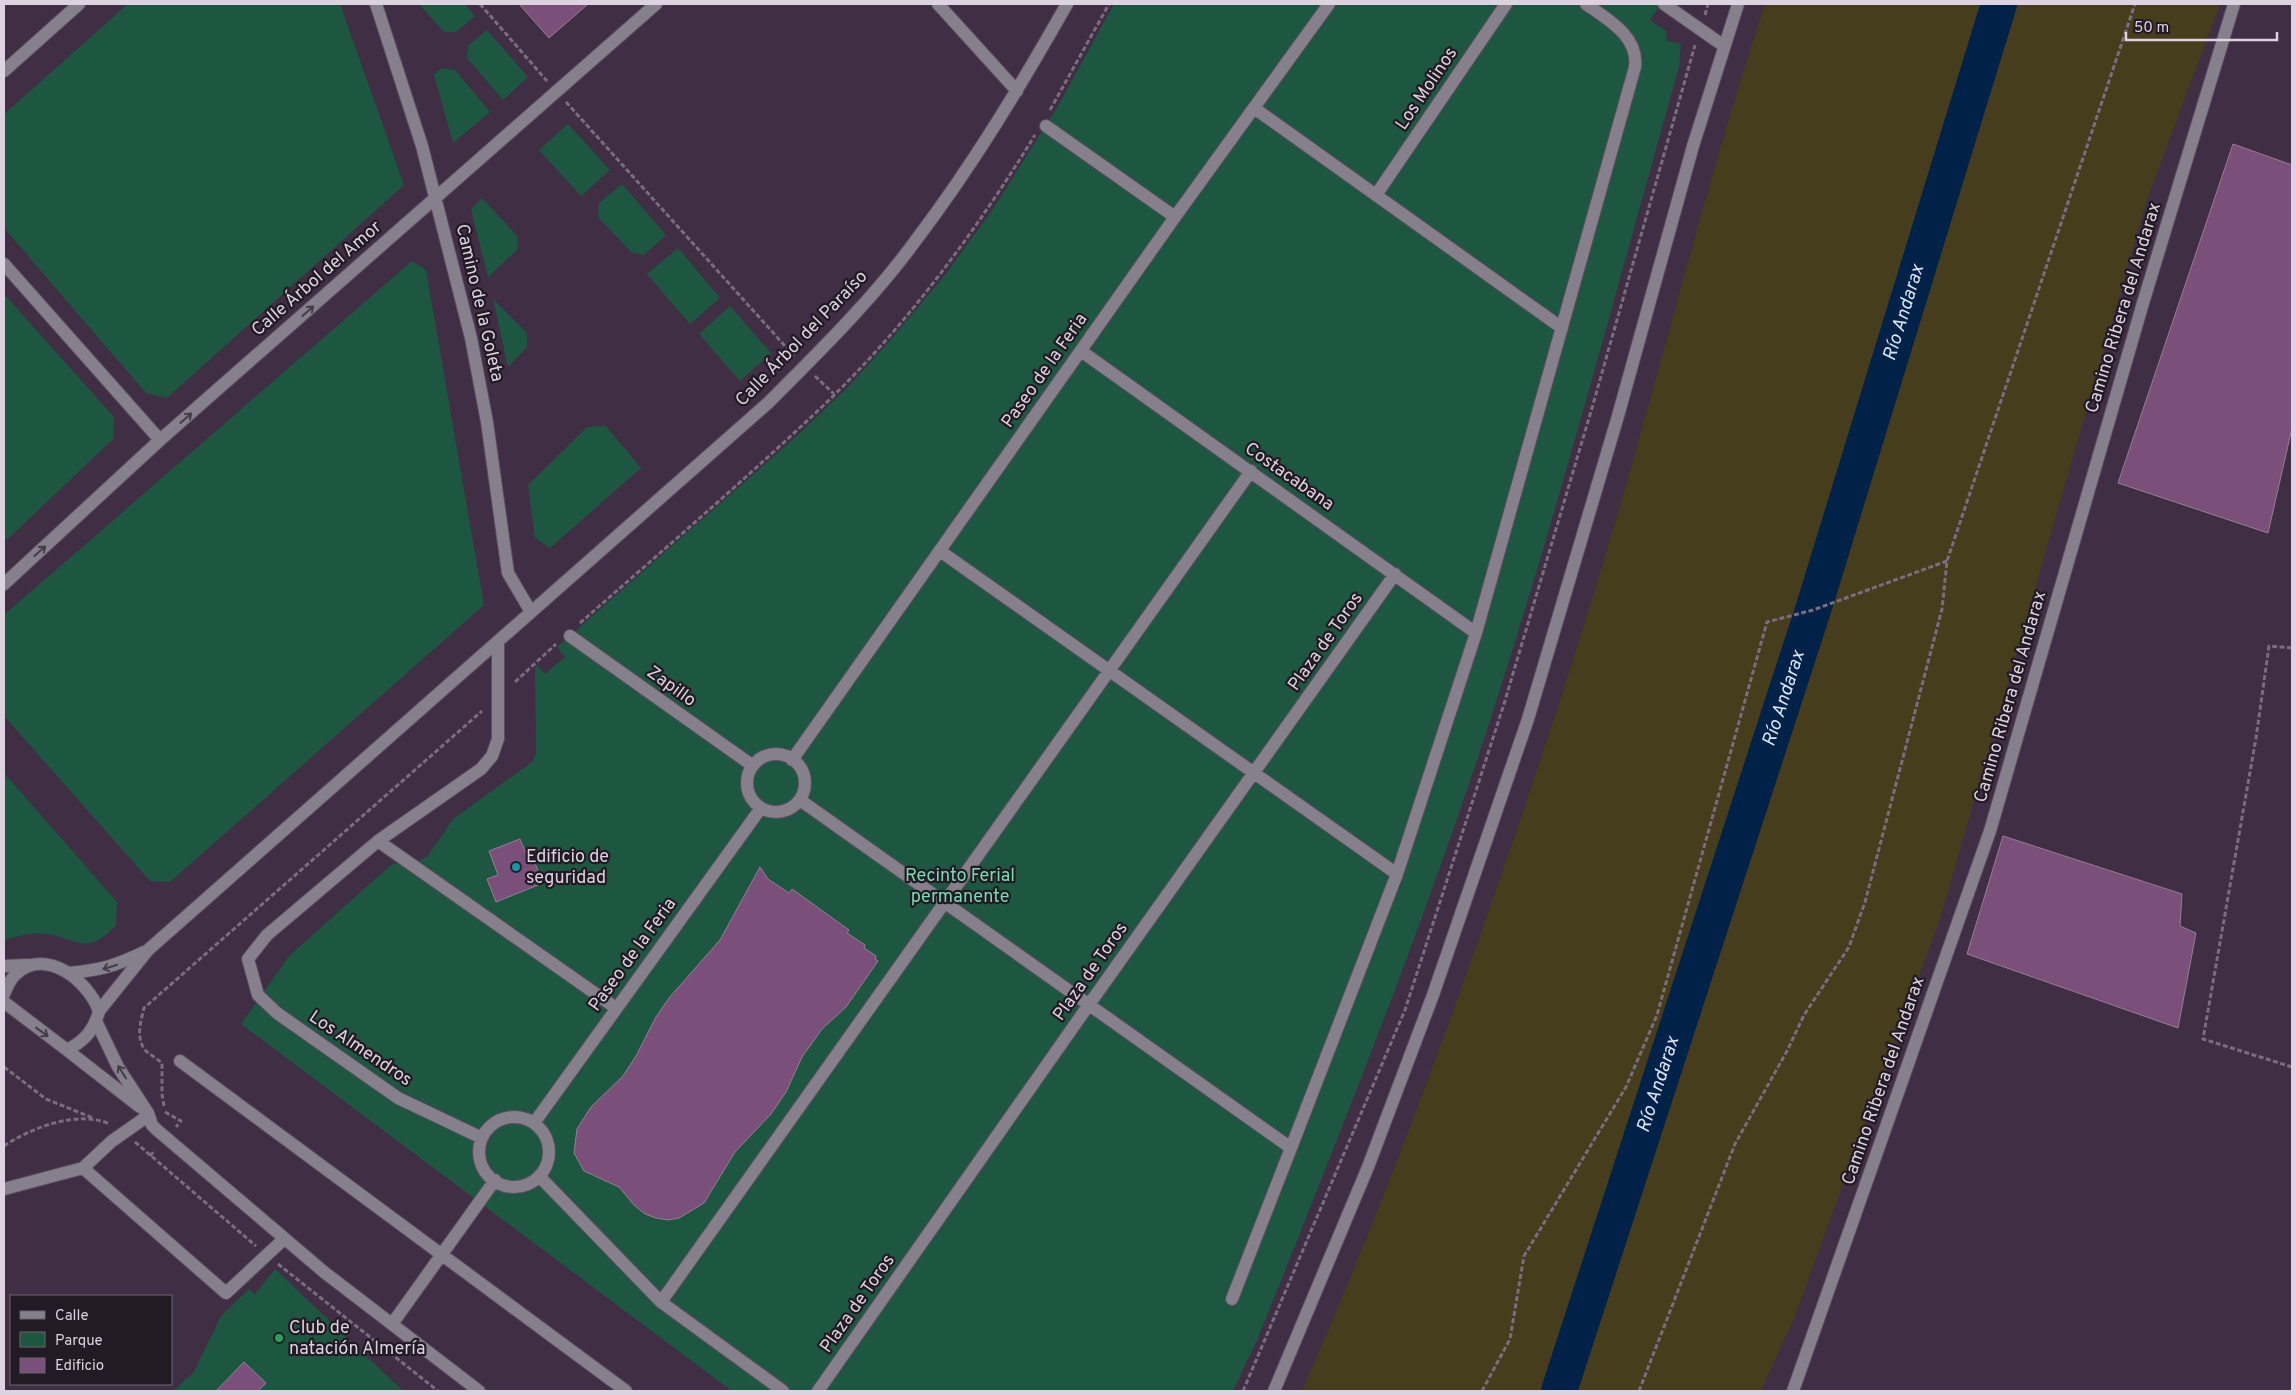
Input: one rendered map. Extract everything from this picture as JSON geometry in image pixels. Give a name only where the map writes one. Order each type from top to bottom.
[{"type":"street","points":[[4,71],[79,4]]},
{"type":"street","name":"Camino de la Goleta","points":[[376,4],[399,71],[436,198],[475,357],[488,422],[508,573],[531,612]]},
{"type":"street","name":"Calle Árbol del Amor","points":[[4,584],[160,440],[656,4]]},
{"type":"street","points":[[938,4],[1017,91]]},
{"type":"street","name":"Calle Árbol del Paraíso","points":[[148,950],[768,403],[841,329],[916,241],[1000,120],[1067,4]]},
{"type":"street","name":"Paseo de la Feria","points":[[792,760],[1175,217],[1329,4]]},
{"type":"street","name":"Los Molinos","points":[[1376,195],[1506,4]]},
{"type":"street","points":[[1232,1299],[1397,874],[1476,633],[1636,58],[1631,44],[1621,29],[1586,4]]},
{"type":"street","points":[[1664,4],[1724,46]]},
{"type":"street","points":[[1274,1391],[1368,1167],[1426,1013],[1528,719],[1618,416],[1693,146],[1738,4]]},
{"type":"street","name":"Camino Ribera del Andarax","points":[[1793,1391],[1990,831],[2140,313],[2234,4]]},
{"type":"street","points":[[1254,108],[1562,328]]},
{"type":"street","points":[[1044,124],[1175,217]]},
{"type":"street","points":[[4,264],[160,440]]},
{"type":"street","name":"Costacabana","points":[[1081,351],[1476,633]]},
{"type":"street","points":[[661,1302],[1251,471]]},
{"type":"street","points":[[940,551],[1397,874]]},
{"type":"street","name":"Plaza de Toros","points":[[818,1391],[1088,1006],[1255,774],[1394,574]]},
{"type":"street","name":"Zapillo","points":[[569,634],[752,766]]},
{"type":"street","points":[[498,642],[498,739],[492,756],[481,769],[378,841],[616,1008]]},
{"type":"street","points":[[772,754],[783,755],[792,760],[800,767],[804,776],[805,787],[800,800],[783,812],[770,812],[761,808],[752,801],[747,788],[748,774],[752,766],[761,758],[772,754]]},
{"type":"street","points":[[800,800],[1088,1006],[1291,1148]]},
{"type":"street","name":"Paseo de la Feria","points":[[534,1123],[761,808]]},
{"type":"street","name":"Los Almendros","points":[[378,841],[267,935],[248,959],[258,995],[277,1013],[398,1098],[482,1138]]},
{"type":"street","points":[[69,973],[97,971],[114,966],[148,950]]},
{"type":"street","points":[[66,1050],[85,1038],[98,1016],[148,950]]},
{"type":"street","points":[[4,994],[16,973],[36,965]]},
{"type":"street","points":[[4,966],[36,965],[58,968],[69,973],[89,990],[118,1067],[148,1113],[152,1125],[284,1239],[479,1391]]},
{"type":"street","points":[[4,1002],[148,1113]]},
{"type":"street","points":[[180,1061],[441,1256],[626,1391]]},
{"type":"street","points":[[4,1188],[82,1168],[123,1132],[142,1120],[148,1113]]},
{"type":"street","points":[[520,1117],[534,1123],[545,1134],[549,1146],[547,1165],[539,1176],[530,1183],[515,1186],[495,1180],[489,1175],[482,1163],[480,1148],[482,1138],[494,1124],[507,1118],[520,1117]]},
{"type":"street","points":[[82,1168],[226,1293],[284,1239]]},
{"type":"street","points":[[539,1176],[661,1302],[783,1391]]},
{"type":"street","points":[[392,1324],[495,1180]]},
{"type":"path","points":[[480,4],[548,82]]},
{"type":"path","points":[[174,1128],[181,1121],[166,1113],[162,1094],[162,1063],[145,1050],[140,1040],[140,1024],[144,1008],[498,698],[771,454],[834,394],[884,342],[965,241],[1044,124],[1109,4]]},
{"type":"path","points":[[1243,1391],[1405,1010],[1513,676],[1708,4]]},
{"type":"path","points":[[1639,1391],[1735,1144],[1787,1052],[1804,1015],[1849,947],[1865,902],[1940,619],[1948,561],[2136,4]]},
{"type":"path","points":[[562,98],[791,353]]},
{"type":"path","points":[[820,380],[834,394]]},
{"type":"path","points":[[1482,1391],[1510,1339],[1524,1256],[1626,1087],[1657,1015],[1766,622],[1813,610],[1948,561]]},
{"type":"path","points":[[2292,648],[2269,646],[2254,748],[2203,1039],[2292,1067]]},
{"type":"path","points":[[4,1067],[46,1099],[109,1123],[123,1132],[252,1243]]},
{"type":"path","points":[[4,1146],[24,1134],[51,1124],[98,1119]]},
{"type":"path","points":[[282,1268],[438,1391]]},
{"type":"green space","points":[[128,4],[340,4],[404,185],[167,398],[146,393],[4,228],[4,114]]},
{"type":"green space","points":[[419,4],[465,4],[475,16],[456,32],[444,32]]},
{"type":"green space","name":"Recinto Ferial permanente","points":[[1114,4],[1661,4],[1650,20],[1666,31],[1667,41],[1681,44],[1679,67],[1554,513],[1471,778],[1447,849],[1368,1060],[1258,1338],[1233,1391],[732,1391],[241,1024],[289,956],[392,864],[417,861],[427,857],[453,819],[532,762],[536,753],[535,667],[537,666],[545,674],[565,657],[557,647],[789,443],[848,387],[887,344],[945,275],[993,209],[1058,106]]},
{"type":"green space","points":[[487,30],[528,77],[503,100],[467,58],[468,46]]},
{"type":"green space","points":[[442,68],[455,70],[490,112],[453,143],[434,75]]},
{"type":"green space","points":[[568,124],[610,170],[581,196],[539,150]]},
{"type":"green space","points":[[622,184],[666,235],[644,255],[631,252],[598,217],[599,203]]},
{"type":"green space","points":[[482,198],[518,237],[517,250],[488,277],[471,209]]},
{"type":"green space","points":[[678,248],[720,298],[690,324],[647,274]]},
{"type":"green space","points":[[412,261],[426,270],[484,605],[170,882],[150,881],[4,716],[4,615]]},
{"type":"green space","points":[[4,294],[114,417],[113,439],[8,539],[4,538]]},
{"type":"green space","points":[[493,299],[527,333],[527,347],[508,367]]},
{"type":"green space","points":[[730,306],[771,353],[740,381],[699,334]]},
{"type":"green space","points":[[606,426],[641,468],[550,548],[535,538],[528,485],[587,427]]},
{"type":"green space","points":[[4,773],[117,902],[116,925],[97,941],[82,943],[46,934],[25,935],[4,940]]},
{"type":"green space","name":"Club de natación Almería","points":[[275,1269],[403,1391],[173,1391],[194,1372],[221,1316],[249,1289],[255,1294]]},
{"type":"sand","points":[[1765,4],[2220,4],[2147,200],[1940,919],[1795,1316],[1761,1391],[1302,1391],[1381,1203],[1476,948],[1514,839],[1616,520],[1706,197]]},
{"type":"building","points":[[519,4],[588,4],[549,38]]},
{"type":"building","points":[[2233,144],[2292,165],[2292,428],[2268,533],[2118,483]]},
{"type":"building","points":[[2003,836],[2182,894],[2180,926],[2196,933],[2178,1028],[1967,954]]},
{"type":"building","name":"Edificio de seguridad","points":[[520,839],[528,858],[532,856],[543,883],[496,902],[487,879],[498,875],[489,851]]},
{"type":"building","points":[[760,867],[768,879],[789,893],[792,889],[849,930],[847,933],[865,945],[864,948],[876,956],[875,959],[878,961],[846,1007],[822,1029],[802,1057],[786,1092],[771,1114],[735,1152],[704,1203],[679,1218],[668,1220],[656,1218],[645,1214],[634,1205],[619,1187],[584,1171],[574,1153],[577,1129],[591,1107],[623,1076],[636,1056],[656,1017],[669,998],[720,940]]},
{"type":"building","points":[[244,1362],[266,1383],[258,1391],[216,1391]]},
{"type":"waterway","name":"Río Andarax","points":[[1559,1391],[1813,610],[1999,4]]},
{"type":"place","name":"Edificio de seguridad","points":[[516,867]]},
{"type":"place","name":"Club de natación Almería","points":[[279,1338]]}]
